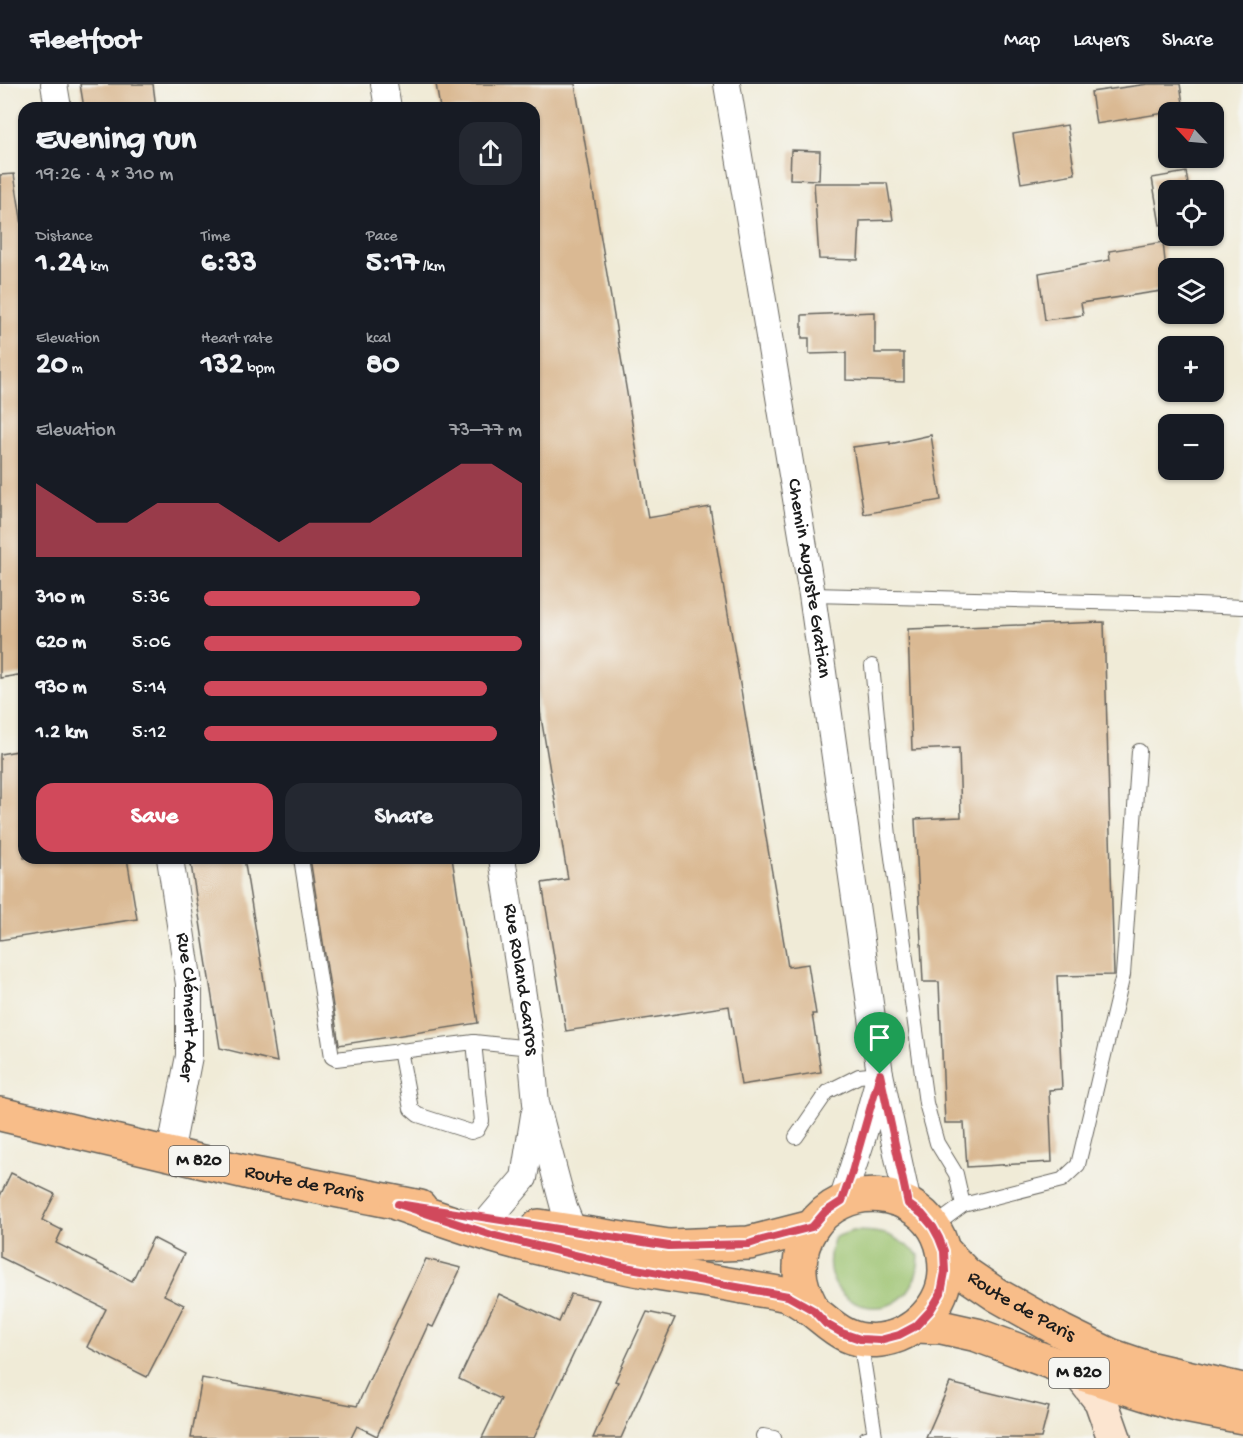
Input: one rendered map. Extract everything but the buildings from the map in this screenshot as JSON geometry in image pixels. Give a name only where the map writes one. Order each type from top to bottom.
[{"type":"main road","name":"Route de Paris","points":[[0,1114],[398,1204],[669,1246],[749,1244],[812,1227]]},
{"type":"main road","name":"Route de Paris","points":[[938,1239],[945,1272],[941,1293],[930,1311],[916,1326],[899,1335],[880,1340],[860,1339],[834,1329],[813,1310],[803,1290],[800,1269],[802,1246],[812,1227],[825,1212],[842,1201],[864,1195],[887,1195],[908,1204],[922,1214],[938,1239],[966,1274],[997,1295],[1061,1331],[1110,1355],[1148,1368],[1243,1390]]},
{"type":"main road","name":"Route de Paris","points":[[398,1204],[495,1236],[625,1267],[788,1296],[813,1310]]},
{"type":"main road","name":"Route de Paris","points":[[916,1326],[941,1327],[977,1335],[1079,1373],[1180,1405],[1243,1417]]},
{"type":"main road","points":[[1079,1373],[1101,1401],[1114,1438]]},
{"type":"street","points":[[54,84],[57,102]]},
{"type":"street","points":[[384,84],[387,102]]},
{"type":"street","name":"Chemin Auguste Gratian","points":[[727,84],[812,595],[880,1074],[908,1204]]},
{"type":"street","name":"Rue Clément Ader","points":[[170,1154],[189,1056],[189,984],[171,864]]},
{"type":"street","name":"Rue Roland Garros","points":[[503,864],[531,1048],[536,1103],[564,1208],[574,1232]]},
{"type":"street","name":"Chemin Auguste Gratian","points":[[842,1201],[880,1074]]},
{"type":"street","name":"Rue Roland Garros","points":[[490,1218],[524,1178],[536,1103]]},
{"type":"lane","points":[[812,595],[1243,607]]},
{"type":"lane","points":[[872,666],[889,836],[926,1103],[937,1143],[956,1174],[963,1205]]},
{"type":"lane","points":[[938,1239],[963,1205],[1062,1180],[1078,1165],[1123,975],[1139,751]]},
{"type":"lane","points":[[302,864],[333,1057],[336,1059],[474,1042],[531,1048]]},
{"type":"lane","points":[[400,1050],[411,1109],[418,1115],[471,1132],[477,1130],[482,1121],[474,1042]]},
{"type":"lane","points":[[796,1137],[827,1092],[859,1077],[880,1074]]},
{"type":"lane","points":[[860,1339],[875,1436],[866,1438]]},
{"type":"green space","points":[[852,1231],[888,1235],[919,1255],[914,1281],[901,1298],[883,1306],[865,1306],[847,1298],[835,1284],[830,1263],[835,1237]]},
{"type":"route","points":[[880,1074],[908,1204],[922,1214],[933,1227],[944,1251],[945,1272],[941,1293],[930,1311],[916,1326],[899,1335],[880,1340],[860,1339],[826,1324],[813,1310],[788,1296],[625,1267],[495,1236],[398,1204],[669,1246],[749,1244],[812,1227],[825,1212],[842,1201],[880,1074]]}]
